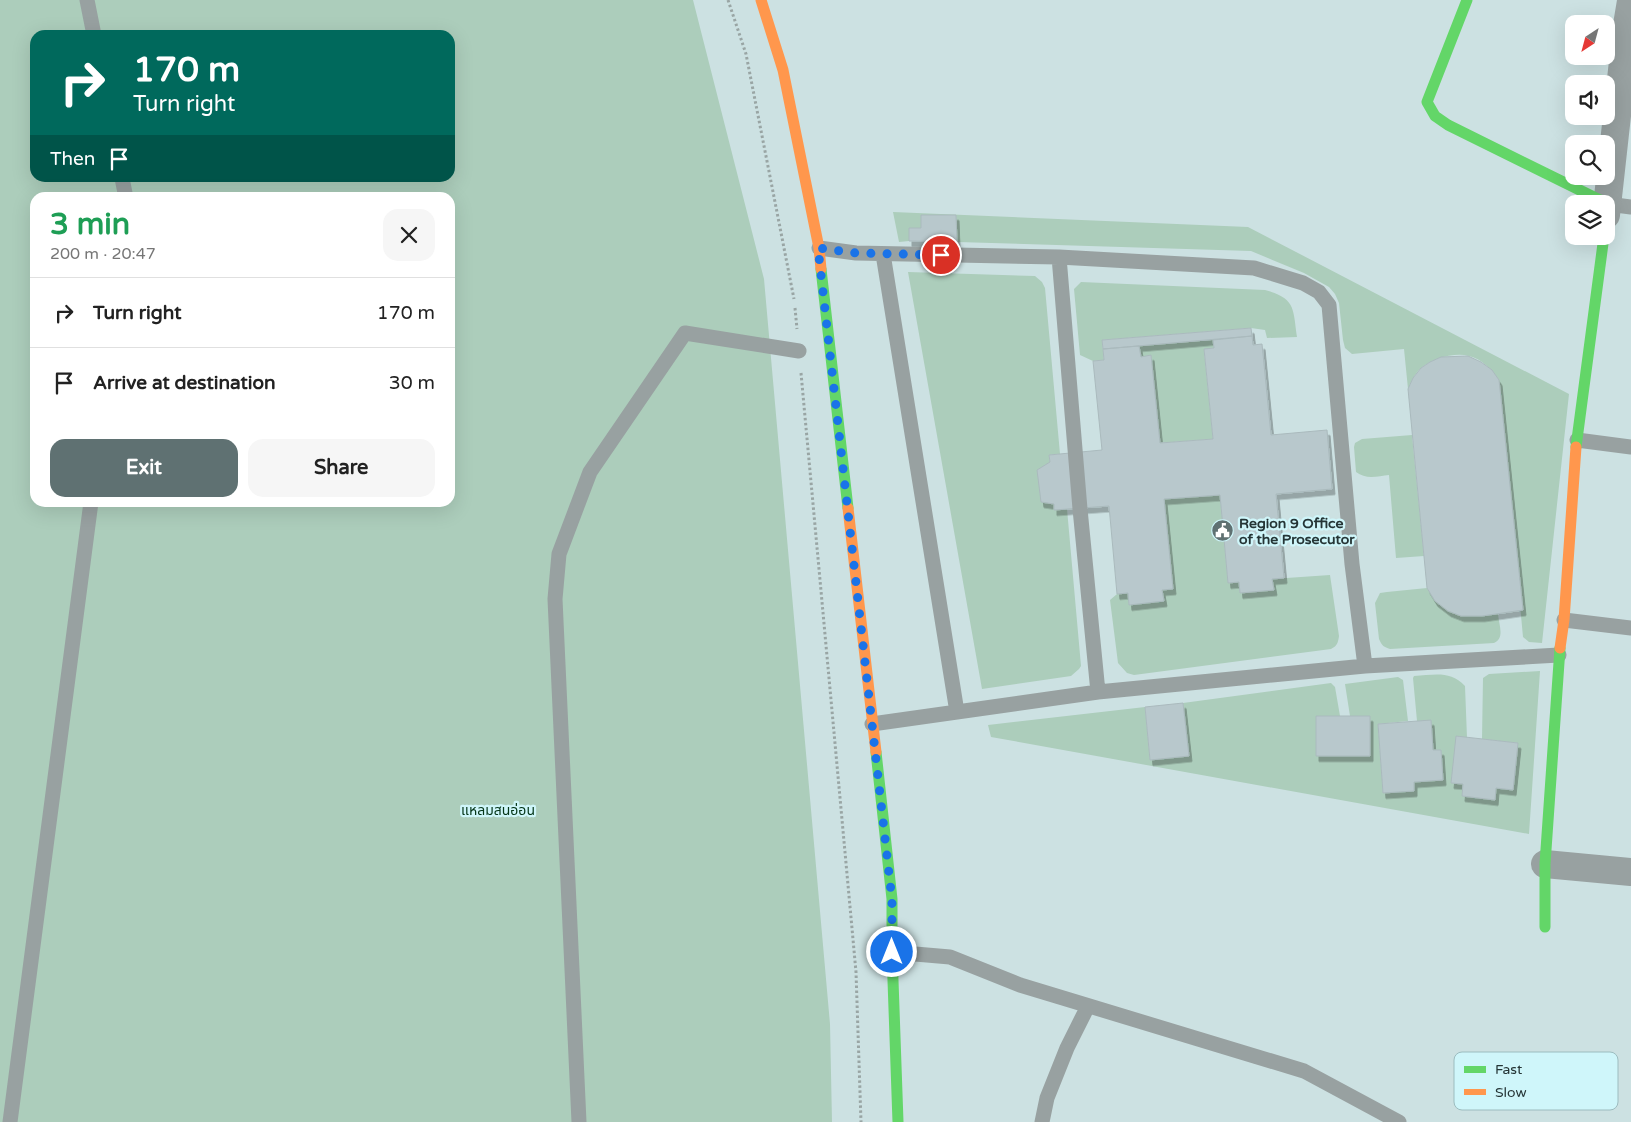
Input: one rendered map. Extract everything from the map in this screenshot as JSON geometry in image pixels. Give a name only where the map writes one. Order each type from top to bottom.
[{"type":"street","points":[[761,0],[783,70],[818,248],[892,900],[898,1122]]},
{"type":"street","points":[[1467,0],[1427,102],[1430,110],[1434,116],[1448,125],[1589,195]]},
{"type":"street","points":[[1615,208],[1627,25],[1631,1]]},
{"type":"street","points":[[1545,927],[1545,864],[1559,655],[1564,620],[1577,440],[1603,245]]},
{"type":"street","points":[[1545,864],[1631,872]]},
{"type":"lane","points":[[87,0],[93,30]]},
{"type":"lane","points":[[818,248],[856,253],[1059,258],[1254,268],[1303,283],[1319,292],[1329,305],[1352,564],[1365,666]]},
{"type":"lane","points":[[883,254],[957,712]]},
{"type":"lane","points":[[1059,258],[1098,692]]},
{"type":"lane","points":[[579,1122],[555,599],[558,554],[590,472],[685,333],[799,351]]},
{"type":"lane","points":[[1577,440],[1631,447]]},
{"type":"lane","points":[[10,1122],[90,507]]},
{"type":"lane","points":[[1564,620],[1631,628]]},
{"type":"lane","points":[[872,724],[1098,692],[1365,666],[1559,655]]},
{"type":"lane","points":[[892,952],[950,957],[1020,985],[1304,1071],[1399,1122]]},
{"type":"lane","points":[[1042,1122],[1046,1098],[1067,1048],[1088,1006]]},
{"type":"path","points":[[728,0],[746,54],[794,298],[856,972],[861,1122]]},
{"type":"green space","name":"แหลมสนอ่อน","points":[[0,0],[693,0],[764,279],[830,1024],[832,1122],[0,1122]]},
{"type":"green space","points":[[893,212],[1248,227],[1569,394],[1542,643],[1529,642],[1523,637],[1499,380],[1482,362],[1474,357],[1463,355],[1436,359],[1420,369],[1414,376],[1408,389],[1404,349],[1352,354],[1345,348],[1339,303],[1329,287],[1304,273],[1251,251],[957,242],[956,215],[921,215],[921,228],[909,228],[909,241],[899,242]]},
{"type":"green space","points":[[908,272],[1035,276],[1042,282],[1045,288],[1060,454],[1049,455],[1055,510],[1067,509],[1081,666],[1071,676],[982,689]]},
{"type":"green space","points":[[1081,282],[1265,290],[1275,293],[1288,301],[1295,319],[1297,337],[1267,338],[1265,330],[1251,328],[1102,340],[1104,360],[1093,361],[1080,355],[1074,289]]},
{"type":"green space","points":[[1213,340],[1214,348],[1204,350],[1213,439],[1160,443],[1151,356],[1141,357],[1139,346]]},
{"type":"green space","points":[[1412,435],[1424,556],[1396,558],[1389,475],[1368,477],[1356,472],[1354,447],[1355,443],[1362,439]]},
{"type":"green space","points":[[1220,495],[1228,583],[1239,582],[1240,593],[1273,590],[1272,579],[1330,575],[1339,636],[1337,644],[1331,649],[1134,675],[1127,673],[1118,663],[1110,600],[1117,594],[1128,593],[1129,605],[1164,601],[1162,590],[1173,589],[1164,499]]},
{"type":"green space","points":[[1427,588],[1435,601],[1482,616],[1498,614],[1500,635],[1497,641],[1494,643],[1390,649],[1383,646],[1379,639],[1375,603],[1380,593]]},
{"type":"green space","points":[[1540,671],[1529,834],[991,737],[988,725],[1145,707],[1150,760],[1188,756],[1183,703],[1331,683],[1335,687],[1340,716],[1316,716],[1316,756],[1370,756],[1370,716],[1350,716],[1345,684],[1398,677],[1403,680],[1408,721],[1378,724],[1383,792],[1414,791],[1414,782],[1443,780],[1441,750],[1433,750],[1417,721],[1413,678],[1414,676],[1448,676],[1465,686],[1467,738],[1451,783],[1463,784],[1462,796],[1494,800],[1496,788],[1513,790],[1518,743],[1482,739],[1483,678],[1489,674]]},
{"type":"building","points":[[921,215],[956,215],[957,242],[909,241],[909,228],[921,228]]},
{"type":"building","points":[[1251,328],[1252,336],[1103,349],[1102,340]]},
{"type":"building","name":"Region 9 Office of the Prosecutor","points":[[1252,336],[1253,345],[1262,344],[1271,435],[1327,430],[1332,489],[1276,494],[1284,578],[1272,579],[1274,590],[1240,593],[1239,582],[1228,583],[1220,495],[1164,499],[1173,589],[1162,590],[1164,601],[1129,605],[1128,593],[1117,594],[1109,506],[1054,510],[1054,504],[1041,502],[1037,470],[1050,462],[1049,455],[1102,450],[1093,361],[1104,360],[1103,349],[1139,346],[1141,357],[1151,355],[1160,443],[1213,439],[1204,349],[1214,348],[1213,340]]},
{"type":"building","points":[[1468,356],[1492,370],[1499,380],[1523,610],[1482,616],[1461,616],[1448,611],[1435,601],[1427,588],[1408,389],[1413,378],[1421,368],[1430,362],[1441,357]]},
{"type":"building","points":[[1183,703],[1189,756],[1150,760],[1145,707]]},
{"type":"building","points":[[1316,716],[1370,716],[1370,756],[1316,756]]},
{"type":"building","points":[[1431,720],[1433,750],[1441,750],[1443,780],[1414,782],[1414,791],[1383,793],[1378,724]]},
{"type":"building","points":[[1456,736],[1518,743],[1513,790],[1496,788],[1495,800],[1462,796],[1463,784],[1451,783]]},
{"type":"traffic: fast","points":[[1467,0],[1427,102],[1435,116],[1448,125],[1590,195]]},
{"type":"traffic: fast","points":[[1576,447],[1603,245]]},
{"type":"traffic: fast","points":[[821,269],[848,508]]},
{"type":"traffic: fast","points":[[1545,927],[1545,864],[1560,648]]},
{"type":"traffic: fast","points":[[876,752],[892,899],[898,1122]]},
{"type":"traffic: slow","points":[[761,0],[783,70],[819,248],[821,269]]},
{"type":"traffic: slow","points":[[1560,648],[1564,620],[1576,447]]},
{"type":"traffic: slow","points":[[848,508],[876,752]]},
{"type":"place","name":"Region 9 Office of the Prosecutor","points":[[1223,531]]},
{"type":"route","points":[[892,952],[892,900],[818,248],[856,253],[941,255]]}]
